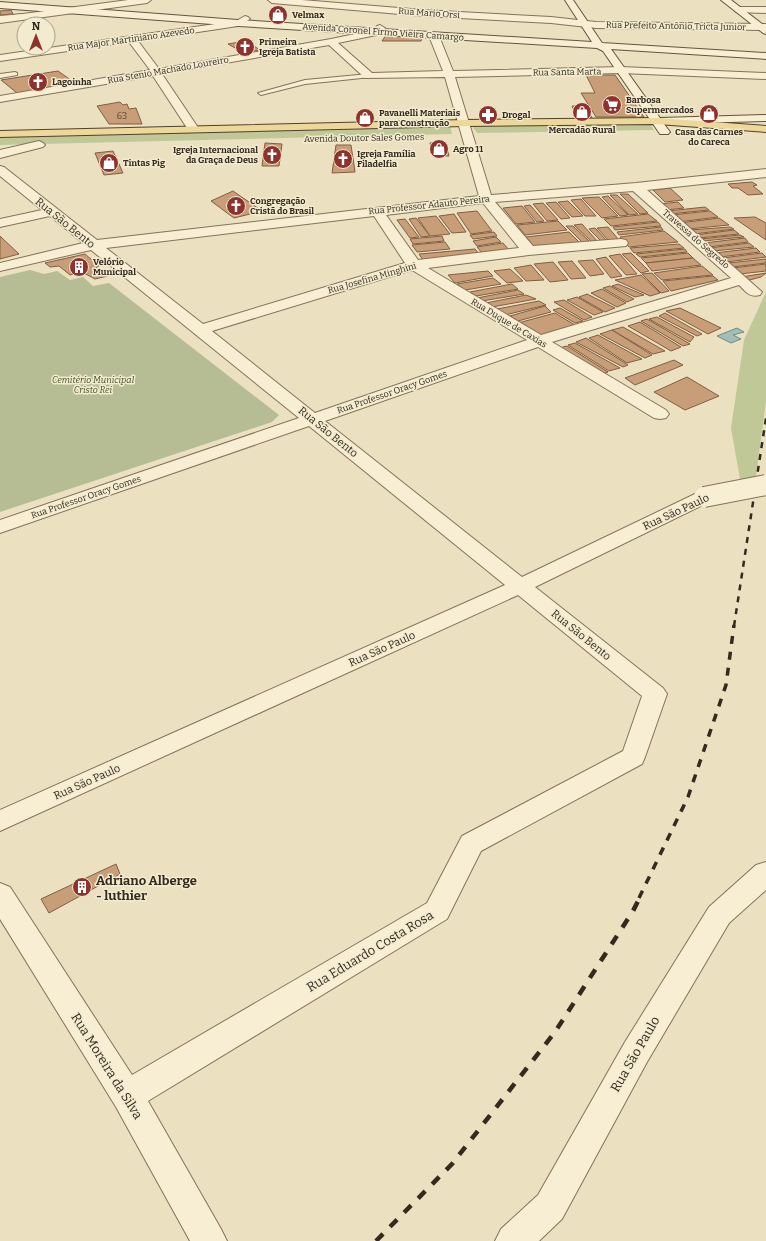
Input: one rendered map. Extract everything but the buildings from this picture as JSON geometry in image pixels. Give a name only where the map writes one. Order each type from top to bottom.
[{"type":"main road","name":"Avenida Doutor Sales Gomes","points":[[0,134],[657,120],[751,128]]},
{"type":"main road","points":[[578,133],[664,132],[766,128]]},
{"type":"main road","points":[[727,130],[766,134]]},
{"type":"main road","points":[[453,136],[473,136]]},
{"type":"main road","points":[[0,146],[43,145]]},
{"type":"street","points":[[44,5],[53,0]]},
{"type":"street","points":[[29,16],[147,0]]},
{"type":"street","name":"Rua Mario Orsi","points":[[272,0],[422,10],[586,24]]},
{"type":"street","points":[[569,0],[657,120],[664,132]]},
{"type":"street","points":[[580,0],[596,25],[602,37],[603,45]]},
{"type":"street","points":[[726,0],[764,28]]},
{"type":"street","name":"Avenida Coronel Firmo Vieira Camargo","points":[[0,2],[242,21]]},
{"type":"street","name":"Avenida Coronel Firmo Vieira Camargo","points":[[0,5],[766,56]]},
{"type":"street","points":[[422,10],[449,74],[465,123],[473,136],[486,199],[529,251]]},
{"type":"street","points":[[739,10],[766,10]]},
{"type":"street","points":[[0,20],[16,18]]},
{"type":"street","name":"Rua Major Martiniano Azevedo","points":[[0,58],[242,21]]},
{"type":"street","name":"Rua Prefeito Antônio Tricta Junior","points":[[586,24],[764,28]]},
{"type":"street","name":"Rua Stenio Machado Loureiro","points":[[0,99],[331,42],[379,30]]},
{"type":"street","points":[[132,38],[193,129]]},
{"type":"street","points":[[331,42],[369,76]]},
{"type":"street","name":"Avenida Coronel Firmo Vieira Camargo","points":[[603,45],[766,53]]},
{"type":"street","name":"Rua Santa Marta","points":[[369,76],[621,70],[766,76]]},
{"type":"street","name":"Avenida Doutor Sales Gomes","points":[[657,120],[766,118]]},
{"type":"street","points":[[0,154],[43,145]]},
{"type":"street","name":"Rua São Bento","points":[[0,170],[655,694]]},
{"type":"street","name":"Rua Professor Adauto Pereira","points":[[0,267],[94,245],[486,199],[636,187],[766,173]]},
{"type":"street","name":"Travessa do Segredo","points":[[636,187],[755,292]]},
{"type":"street","name":"Rua Duque de Caxias","points":[[377,211],[414,265],[660,414]]},
{"type":"street","points":[[0,223],[52,212]]},
{"type":"street","name":"Rua Josefina Minghini","points":[[200,330],[414,265],[529,251],[622,243]]},
{"type":"street","name":"Rua Professor Oracy Gomes","points":[[0,527],[539,341],[741,280]]},
{"type":"street","name":"Rua São Paulo","points":[[0,821],[520,586],[704,497],[766,485]]},
{"type":"street","name":"Rua Eduardo Costa Rosa","points":[[127,1096],[437,911],[471,844],[633,757],[655,694]]},
{"type":"street","name":"Rua São Paulo","points":[[513,1241],[550,1207],[636,1052],[720,915],[766,873]]},
{"type":"street","name":"Rua Moreira da Silva","points":[[0,895],[127,1096],[209,1241]]},
{"type":"lane","points":[[0,17],[24,14],[29,16]]},
{"type":"lane","points":[[0,76],[15,74]]},
{"type":"lane","points":[[261,93],[305,82],[369,76]]},
{"type":"green space","points":[[650,123],[654,130],[477,133],[472,126]]},
{"type":"green space","points":[[450,126],[452,134],[0,145],[0,137]]},
{"type":"green space","name":"Cemitério Municipal Cristo Rei","points":[[30,270],[44,274],[57,271],[70,280],[83,277],[93,286],[109,283],[279,415],[272,422],[0,512],[0,277]]},
{"type":"green space","points":[[766,292],[766,401],[755,484],[740,479],[731,428],[744,340]]},
{"type":"water","points":[[737,328],[744,332],[733,335],[741,339],[731,343],[717,336]]},
{"type":"railway","points":[[734,626],[766,418]]},
{"type":"railway","points":[[639,898],[688,797],[726,685],[734,625]]},
{"type":"railway","points":[[376,1241],[452,1164],[555,1032],[633,911],[640,897]]},
{"type":"place","name":"Velmax","points":[[278,15]]},
{"type":"place","name":"Primeira Igreja Batista","points":[[245,47]]},
{"type":"place","name":"Lagoinha","points":[[38,82]]},
{"type":"place","name":"Barbosa Supermercados","points":[[612,105]]},
{"type":"place","name":"Mercadão Rural","points":[[582,112]]},
{"type":"place","name":"Casa das Carnes do Careca","points":[[709,114]]},
{"type":"place","name":"Drogal","points":[[488,115]]},
{"type":"place","name":"Pavanelli Materiais para Construção","points":[[365,118]]},
{"type":"place","name":"Agro 11","points":[[439,149]]},
{"type":"place","name":"Igreja Internacional da Graça de Deus","points":[[272,155]]},
{"type":"place","name":"Igreja Família Filadelfia","points":[[343,159]]},
{"type":"place","name":"Tintas Pig","points":[[109,163]]},
{"type":"place","name":"Congregação Cristã do Brasil","points":[[236,206]]},
{"type":"place","name":"Velório Municipal","points":[[79,267]]},
{"type":"place","name":"Adriano Alberge - luthier","points":[[82,887]]}]
